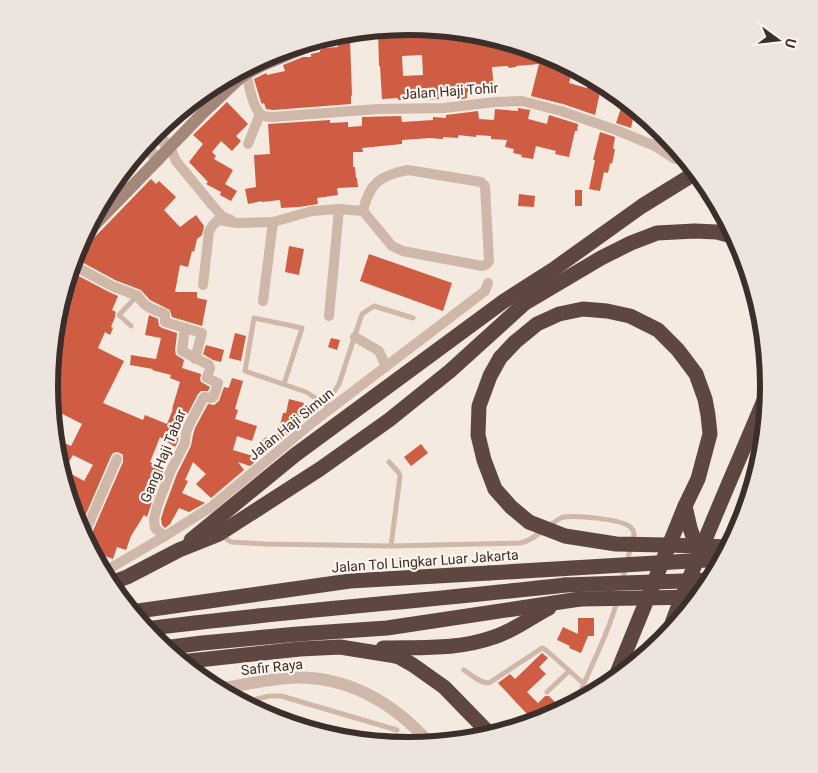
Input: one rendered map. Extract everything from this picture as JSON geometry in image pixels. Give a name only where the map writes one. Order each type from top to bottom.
[{"type":"highway","points":[[178,550],[295,455],[504,301],[554,269],[642,206],[690,176]]},
{"type":"highway","points":[[116,581],[178,550],[219,534],[320,468],[390,420],[450,371],[525,303],[601,258],[657,233],[695,231],[726,234]]},
{"type":"highway","points":[[619,668],[686,506],[698,479],[710,434],[705,399],[696,374],[678,350],[658,330],[630,316],[607,311],[583,310],[559,314],[537,324],[515,342],[500,358],[490,376],[479,406],[478,435],[484,460],[495,490],[511,507],[529,522],[565,536],[616,544],[666,545],[721,547]]},
{"type":"highway","points":[[675,616],[760,409]]},
{"type":"highway","points":[[686,506],[690,528],[699,554]]},
{"type":"highway","name":"Jalan Tol Lingkar Luar Jakarta","points":[[139,611],[350,581],[714,560]]},
{"type":"highway","points":[[154,628],[565,585],[702,580]]},
{"type":"highway","points":[[172,647],[298,634],[386,628],[580,599],[690,597]]},
{"type":"highway","points":[[190,661],[300,649],[459,646],[495,637],[559,603]]},
{"type":"highway","points":[[354,648],[399,657],[413,665],[444,687],[485,729]]},
{"type":"main road","points":[[111,202],[163,161],[170,148],[201,115],[241,78]]},
{"type":"street","points":[[246,75],[254,104],[260,114],[248,144]]},
{"type":"street","name":"Jalan Haji Tohir","points":[[260,114],[266,117],[273,117],[444,108],[522,101],[561,111],[616,130],[656,146],[675,158]]},
{"type":"street","points":[[161,137],[170,148],[176,161],[223,217],[232,221],[270,220],[312,211],[339,209],[363,211],[392,246],[403,251],[482,266],[486,265],[489,261],[485,186],[482,182],[408,170],[403,171],[381,178],[375,183],[368,194],[363,211]]},
{"type":"street","points":[[656,146],[660,140]]},
{"type":"street","points":[[150,149],[218,220],[237,223],[277,219]]},
{"type":"street","points":[[329,316],[339,209]]},
{"type":"street","points":[[263,301],[277,219]]},
{"type":"street","points":[[203,286],[210,231],[218,220]]},
{"type":"street","points":[[78,268],[112,286],[135,294],[153,310],[166,313],[164,322],[202,333],[195,359]]},
{"type":"street","name":"Jalan Haji Simun","points":[[109,569],[211,507],[313,422],[329,406],[386,367],[485,291],[488,283]]},
{"type":"street","name":"Gang Haji Tabar","points":[[165,536],[155,528],[154,519],[157,507],[171,470],[185,442],[189,425],[204,397],[212,398],[218,384],[207,378],[209,366],[182,351],[185,328]]},
{"type":"street","points":[[355,337],[379,352],[386,367]]},
{"type":"street","points":[[87,528],[117,459]]},
{"type":"street","name":"Safir Raya","points":[[227,687],[286,678],[328,680],[370,695],[397,712],[425,737]]},
{"type":"lane","points":[[131,326],[119,315],[135,298],[135,294]]},
{"type":"lane","points":[[284,384],[302,328],[254,318],[245,371],[306,392],[329,406],[339,384],[362,314],[374,306],[413,318]]},
{"type":"lane","points":[[389,462],[400,476],[391,546]]},
{"type":"lane","points":[[219,534],[231,542],[391,546],[524,542],[564,517],[612,520],[630,526],[634,531],[634,535],[614,616],[579,694]]},
{"type":"lane","points":[[464,670],[479,680],[489,683],[542,648],[583,683]]},
{"type":"lane","points":[[547,692],[569,671]]},
{"type":"lane","points":[[251,700],[277,696],[397,730]]},
{"type":"building","points":[[409,35],[455,38],[500,47],[544,62],[571,75],[569,83],[587,88],[588,84],[600,92],[595,115],[531,96],[539,64],[509,68],[508,66],[492,67],[494,90],[467,92],[467,98],[457,100],[457,87],[438,89],[439,99],[424,100],[424,97],[409,98],[409,100],[398,100],[398,98],[382,99],[378,37]],"holes":[[[422,55],[423,75],[403,76],[402,56]]]},
{"type":"building","points":[[350,40],[351,104],[266,109],[264,103],[262,104],[261,102],[254,79],[266,73],[267,75],[285,71],[283,65],[303,57],[311,57],[311,54],[320,52],[320,50],[325,48],[338,47],[338,43]]},
{"type":"building","points":[[227,102],[248,124],[236,136],[241,141],[232,151],[221,141],[212,152],[216,156],[214,159],[233,170],[225,184],[237,191],[231,201],[220,195],[221,192],[206,184],[208,182],[189,162],[203,144],[193,135]]},
{"type":"building","points":[[621,107],[634,116],[631,128],[616,123]]},
{"type":"building","points":[[518,108],[530,110],[528,119],[547,124],[549,115],[578,124],[569,157],[555,154],[556,151],[536,146],[533,159],[521,157],[522,155],[513,153],[514,149],[505,147],[507,140],[491,139],[491,136],[458,135],[458,138],[443,137],[443,139],[402,140],[402,144],[362,148],[363,152],[353,152],[353,167],[355,167],[358,187],[337,188],[338,195],[317,198],[318,204],[281,208],[280,200],[248,204],[245,189],[256,187],[254,155],[270,154],[268,124],[330,120],[330,123],[348,122],[348,127],[362,126],[362,117],[401,116],[402,122],[433,120],[433,117],[446,118],[446,115],[478,111],[479,119],[494,120],[495,109],[518,111]]},
{"type":"building","points":[[600,132],[615,137],[613,149],[615,149],[608,173],[604,172],[600,191],[589,189],[595,160],[593,160]]},
{"type":"building","points":[[151,179],[156,184],[159,181],[176,197],[164,210],[180,227],[196,215],[204,226],[202,235],[197,239],[194,252],[192,251],[188,267],[180,265],[175,292],[197,292],[197,298],[207,300],[202,326],[172,317],[170,310],[150,300],[141,290],[115,280],[81,261],[88,244]]},
{"type":"building","points":[[575,190],[582,190],[582,206],[575,206]]},
{"type":"building","points":[[519,194],[535,196],[534,207],[518,206]]},
{"type":"building","points":[[289,246],[304,249],[299,275],[285,272]]},
{"type":"building","points":[[369,254],[452,283],[443,311],[360,281]]},
{"type":"building","points":[[76,275],[118,296],[112,310],[116,312],[111,327],[113,328],[110,335],[105,332],[98,348],[124,361],[103,403],[143,420],[145,415],[167,424],[180,382],[170,378],[171,375],[153,369],[130,365],[131,355],[156,359],[161,338],[145,335],[149,315],[158,319],[159,326],[162,328],[177,333],[175,351],[176,355],[184,360],[182,368],[201,374],[201,382],[210,387],[208,391],[201,391],[198,394],[179,431],[175,447],[160,437],[150,462],[164,469],[147,517],[144,515],[131,536],[126,550],[117,547],[113,559],[105,556],[103,559],[91,536],[123,462],[123,455],[117,452],[111,456],[84,520],[68,472],[84,481],[93,465],[73,455],[66,466],[62,442],[71,446],[82,424],[58,412],[58,409],[58,364],[64,318]]},
{"type":"building","points":[[235,333],[246,336],[241,361],[229,358]]},
{"type":"building","points":[[331,338],[340,340],[337,350],[328,347]]},
{"type":"building","points":[[206,345],[224,350],[221,362],[203,354]]},
{"type":"building","points":[[232,378],[243,381],[235,409],[238,410],[235,419],[257,426],[252,441],[237,436],[233,450],[259,458],[250,466],[238,462],[244,470],[211,498],[196,484],[206,474],[193,462],[185,480],[188,481],[182,493],[205,503],[189,512],[179,508],[170,524],[165,528],[162,525],[161,519],[164,509],[177,474],[191,446],[195,428],[208,404],[214,405],[219,401],[224,387],[229,387]]},
{"type":"building","points":[[289,399],[304,403],[298,426],[296,425],[295,428],[266,452],[259,444],[266,437],[269,440],[272,436],[277,437],[283,413],[286,413]]},
{"type":"building","points":[[421,444],[428,453],[411,466],[404,457]]},
{"type":"building","points":[[578,618],[594,618],[594,636],[588,636],[581,653],[557,640],[563,627],[578,634]]},
{"type":"building","points":[[542,653],[548,658],[539,667],[546,674],[527,692],[538,703],[545,696],[549,696],[558,705],[525,718],[528,715],[498,683],[510,674],[515,679]]}]
